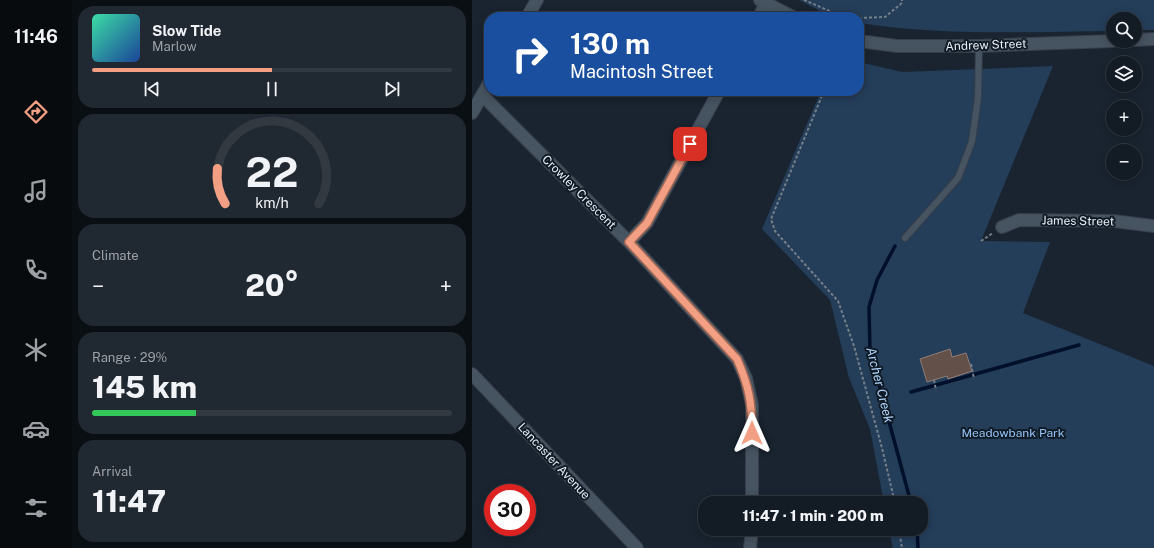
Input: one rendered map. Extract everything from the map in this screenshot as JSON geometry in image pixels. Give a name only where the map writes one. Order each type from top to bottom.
[{"type":"street","points":[[530,12],[537,0]]},
{"type":"street","points":[[760,12],[763,2],[783,12]]},
{"type":"street","points":[[1142,40],[1154,39]]},
{"type":"street","name":"Andrew Street","points":[[864,42],[898,46],[979,46],[1106,41]]},
{"type":"street","points":[[472,113],[484,92]]},
{"type":"street","name":"Crowley Crescent","points":[[482,96],[629,242],[737,359],[746,378],[752,405],[752,496]]},
{"type":"street","points":[[629,242],[647,223],[716,96]]},
{"type":"street","name":"James Street","points":[[1002,227],[1019,220],[1113,221],[1154,226]]},
{"type":"street","name":"Lancaster Avenue","points":[[472,374],[637,548]]},
{"type":"street","points":[[750,548],[751,536]]},
{"type":"lane","points":[[905,238],[958,178],[972,141],[978,98],[979,46]]},
{"type":"path","points":[[804,0],[832,12]]},
{"type":"path","points":[[864,18],[885,17],[902,3],[902,0]]},
{"type":"path","points":[[822,96],[771,219],[772,226],[780,237],[838,301],[854,346],[882,448],[893,496]]},
{"type":"path","points":[[971,364],[974,379]]},
{"type":"path","points":[[934,380],[936,390]]},
{"type":"path","points":[[900,536],[902,548]]},
{"type":"green space","points":[[799,0],[1154,0],[1154,30],[1142,30],[1142,12],[1106,12],[1106,31],[954,32],[864,24],[864,12],[822,12]]},
{"type":"green space","name":"Meadowbank Park","points":[[864,63],[902,72],[1053,66],[981,241],[1050,242],[1023,313],[1154,366],[1154,548],[893,548],[890,536],[928,536],[928,496],[883,496],[870,429],[849,378],[830,300],[762,229],[819,96],[864,96]]},
{"type":"building","points":[[950,349],[952,357],[966,353],[972,371],[948,379],[947,376],[927,382],[920,359]]},
{"type":"waterway","name":"Archer Creek","points":[[895,246],[877,280],[869,307],[870,351],[909,496]]},
{"type":"waterway","points":[[911,392],[1079,345]]},
{"type":"waterway","name":"Archer Creek","points":[[917,536],[918,548]]},
{"type":"route","points":[[690,144],[647,223],[629,242],[737,359],[746,378],[752,405],[752,433]]}]
